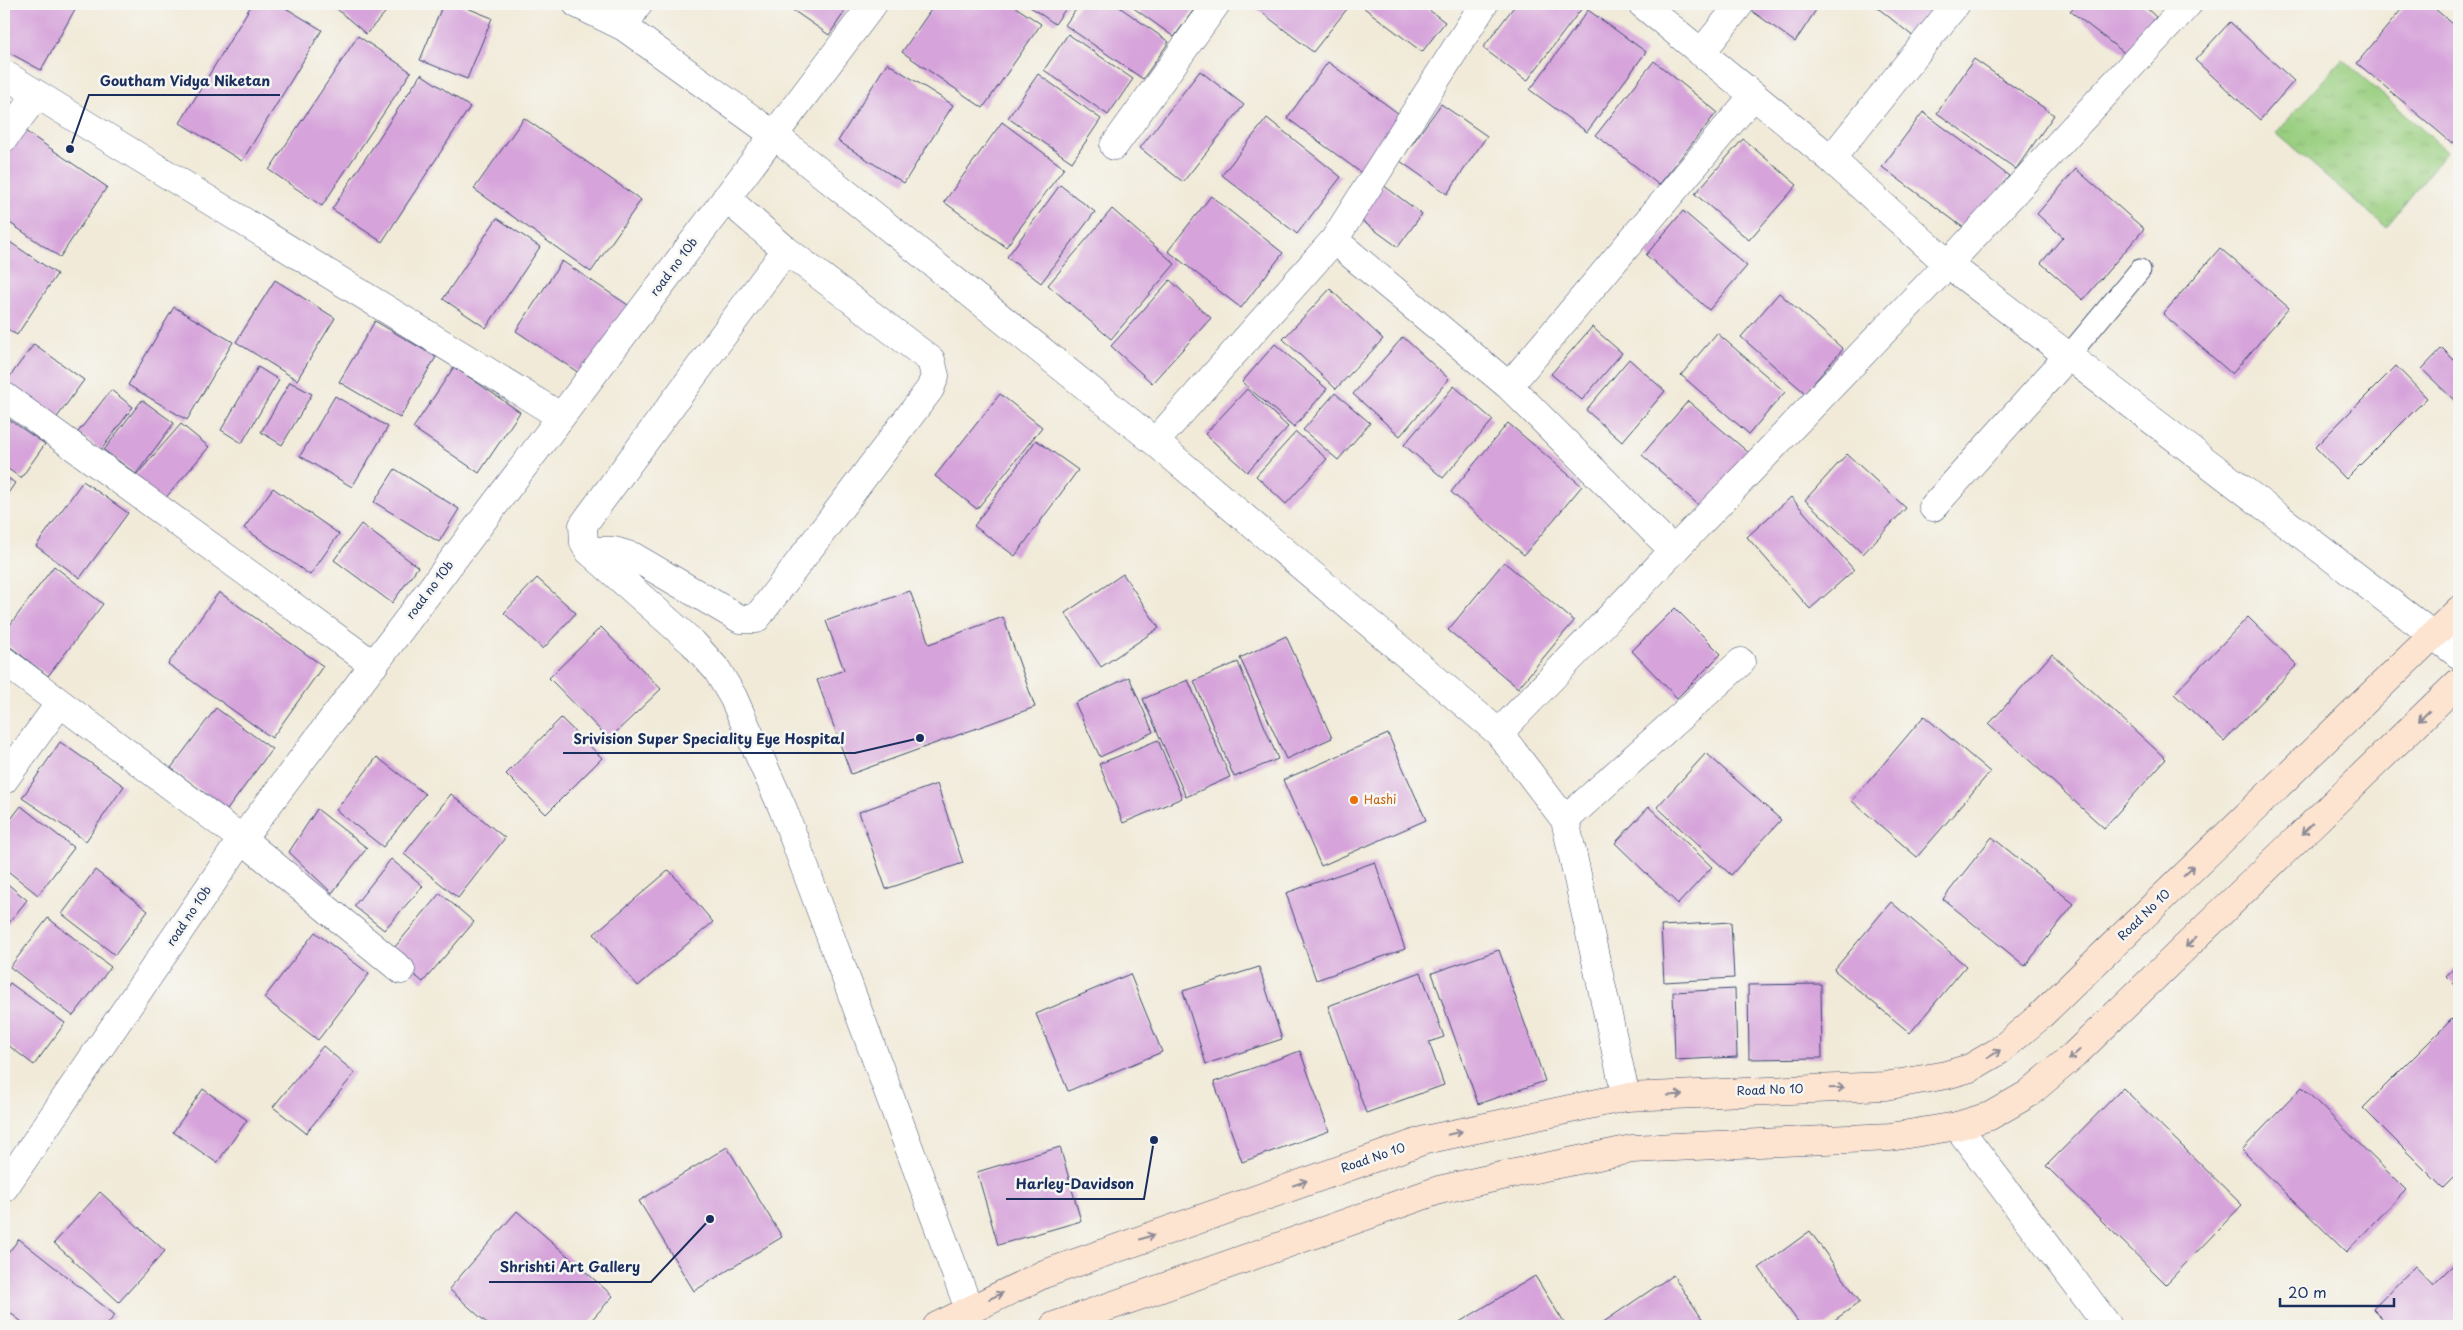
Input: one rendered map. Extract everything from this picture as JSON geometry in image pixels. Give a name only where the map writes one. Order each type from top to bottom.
[{"type":"main road","name":"Road No 10","points":[[937,1326],[1044,1274],[1425,1140],[1626,1097],[1884,1086],[1970,1068],[1998,1052],[2040,1017],[2459,610]]},
{"type":"main road","points":[[1054,1326],[1430,1193],[1506,1174],[1632,1149],[1890,1137],[1957,1126],[1990,1116],[2028,1094],[2074,1055],[2459,682]]},
{"type":"street","points":[[577,4],[624,27],[774,136],[1155,442],[1499,734],[1565,820],[1626,1097]]},
{"type":"street","points":[[624,27],[638,4]]},
{"type":"street","name":"road no 10b","points":[[4,1188],[242,839],[873,4]]},
{"type":"street","points":[[1114,146],[1216,4]]},
{"type":"street","points":[[1155,442],[1334,240],[1484,4]]},
{"type":"street","points":[[1642,4],[1831,159],[1948,264],[2459,654]]},
{"type":"street","points":[[1701,53],[1740,4]]},
{"type":"street","points":[[1831,159],[1956,4]]},
{"type":"street","points":[[1499,734],[1948,264],[2188,4]]},
{"type":"street","points":[[4,74],[560,416]]},
{"type":"street","points":[[4,138],[37,94]]},
{"type":"street","points":[[1509,386],[1754,96]]},
{"type":"street","points":[[589,551],[614,551],[634,557],[740,619],[756,619],[930,389],[935,376],[932,360],[786,250],[726,198]]},
{"type":"street","points":[[1334,240],[1509,386],[1674,551]]},
{"type":"street","points":[[786,250],[583,525],[584,543],[589,551],[693,643],[717,670],[733,697],[783,809],[969,1309]]},
{"type":"street","points":[[1933,507],[2069,355]]},
{"type":"street","points":[[4,396],[374,665]]},
{"type":"street","points":[[4,661],[242,839],[401,970]]},
{"type":"street","points":[[1565,820],[1741,662]]},
{"type":"street","points":[[4,780],[60,703]]},
{"type":"street","points":[[1957,1126],[2108,1326]]},
{"type":"lane","points":[[2069,355],[2140,270]]},
{"type":"green space","points":[[2342,59],[2447,151],[2386,227],[2276,133]]},
{"type":"building","points":[[4,4],[78,4],[41,70],[4,50]]},
{"type":"building","points":[[252,4],[279,4],[322,30],[242,161],[180,123]]},
{"type":"building","points":[[331,4],[393,4],[366,34]]},
{"type":"building","points":[[443,4],[457,4],[492,18],[467,79],[420,60]]},
{"type":"building","points":[[784,4],[850,4],[829,35]]},
{"type":"building","points":[[935,4],[1011,4],[1041,24],[983,108],[902,52]]},
{"type":"building","points":[[1026,4],[1069,4],[1055,24]]},
{"type":"building","points":[[1080,4],[1115,4],[1169,42],[1143,79],[1065,25]]},
{"type":"building","points":[[1128,4],[1198,4],[1174,37]]},
{"type":"building","points":[[1251,4],[1351,4],[1313,52]]},
{"type":"building","points":[[1359,4],[1421,4],[1445,22],[1422,52]]},
{"type":"building","points":[[1516,4],[1585,4],[1527,81],[1483,48]]},
{"type":"building","points":[[1757,4],[1808,4],[1816,10],[1795,42],[1752,11]]},
{"type":"building","points":[[1873,4],[1926,4],[1936,12],[1915,38]]},
{"type":"building","points":[[2077,4],[2142,4],[2156,17],[2127,55],[2070,11]]},
{"type":"building","points":[[2406,4],[2429,4],[2459,29],[2459,134],[2452,143],[2357,63]]},
{"type":"building","points":[[1588,10],[1646,52],[1587,132],[1530,90]]},
{"type":"building","points":[[2230,22],[2294,81],[2260,120],[2195,60]]},
{"type":"building","points":[[1068,34],[1133,79],[1108,115],[1044,70]]},
{"type":"building","points":[[358,36],[411,72],[322,206],[269,170]]},
{"type":"building","points":[[1974,59],[2054,115],[2016,169],[1937,113]]},
{"type":"building","points":[[1654,61],[1717,112],[1659,185],[1596,135]]},
{"type":"building","points":[[1328,62],[1406,119],[1364,175],[1287,118]]},
{"type":"building","points":[[887,63],[953,105],[904,183],[838,141]]},
{"type":"building","points":[[1200,71],[1244,105],[1183,182],[1140,148]]},
{"type":"building","points":[[421,74],[470,107],[382,242],[332,209]]},
{"type":"building","points":[[1038,74],[1101,119],[1072,162],[1008,118]]},
{"type":"building","points":[[1441,104],[1487,136],[1447,194],[1400,161]]},
{"type":"building","points":[[1923,112],[2009,176],[1968,231],[1882,167]]},
{"type":"building","points":[[524,118],[641,200],[591,272],[474,189]]},
{"type":"building","points":[[1267,118],[1341,177],[1297,234],[1222,175]]},
{"type":"building","points":[[1002,122],[1064,168],[1006,247],[944,202]]},
{"type":"building","points":[[22,129],[107,187],[60,257],[4,219],[4,156]]},
{"type":"building","points":[[1743,139],[1797,185],[1749,240],[1695,194]]},
{"type":"building","points":[[2076,169],[2144,229],[2083,300],[2041,263],[2063,237],[2037,214]]},
{"type":"building","points":[[1060,185],[1095,212],[1041,283],[1007,257]]},
{"type":"building","points":[[1383,185],[1422,214],[1398,247],[1358,218]]},
{"type":"building","points":[[1211,196],[1283,253],[1241,308],[1168,251]]},
{"type":"building","points":[[1112,209],[1175,264],[1111,339],[1048,285]]},
{"type":"building","points":[[1683,211],[1747,266],[1709,310],[1646,255]]},
{"type":"building","points":[[497,218],[540,247],[486,328],[443,299]]},
{"type":"building","points":[[4,238],[57,274],[17,335],[4,327]]},
{"type":"building","points":[[2220,248],[2289,308],[2232,374],[2163,314]]},
{"type":"building","points":[[562,261],[631,307],[585,377],[516,331]]},
{"type":"building","points":[[275,280],[335,318],[297,380],[236,342]]},
{"type":"building","points":[[1170,280],[1211,318],[1152,383],[1111,346]]},
{"type":"building","points":[[1330,289],[1383,339],[1336,389],[1283,339]]},
{"type":"building","points":[[1779,293],[1843,349],[1805,393],[1741,337]]},
{"type":"building","points":[[174,307],[233,342],[187,420],[128,385]]},
{"type":"building","points":[[375,321],[436,357],[400,418],[339,382]]},
{"type":"building","points":[[1592,327],[1622,353],[1582,400],[1551,374]]},
{"type":"building","points":[[1717,333],[1785,392],[1749,434],[1681,375]]},
{"type":"building","points":[[1403,337],[1449,379],[1400,436],[1353,394]]},
{"type":"building","points":[[34,344],[84,380],[55,420],[5,383]]},
{"type":"building","points":[[1275,344],[1327,389],[1294,427],[1242,382]]},
{"type":"building","points":[[2442,348],[2459,365],[2459,405],[2422,369]]},
{"type":"building","points":[[1629,359],[1665,391],[1622,442],[1586,410]]},
{"type":"building","points":[[2396,366],[2427,398],[2346,479],[2315,447]]},
{"type":"building","points":[[258,367],[279,380],[242,443],[221,430]]},
{"type":"building","points":[[454,367],[520,412],[479,473],[413,428]]},
{"type":"building","points":[[290,382],[312,394],[282,445],[261,432]]},
{"type":"building","points":[[1454,386],[1493,420],[1443,478],[1404,445]]},
{"type":"building","points":[[1247,389],[1288,427],[1247,472],[1205,434]]},
{"type":"building","points":[[111,390],[133,407],[101,450],[78,432]]},
{"type":"building","points":[[1335,393],[1370,423],[1338,460],[1303,430]]},
{"type":"building","points":[[1000,394],[1042,427],[977,509],[935,476]]},
{"type":"building","points":[[335,396],[388,427],[352,487],[300,456]]},
{"type":"building","points":[[142,400],[174,423],[136,474],[104,450]]},
{"type":"building","points":[[1688,401],[1749,453],[1702,508],[1642,455]]},
{"type":"building","points":[[4,416],[45,444],[21,478],[4,466]]},
{"type":"building","points":[[1508,423],[1582,486],[1524,555],[1451,492]]},
{"type":"building","points":[[181,424],[209,447],[163,501],[134,478]]},
{"type":"building","points":[[1296,432],[1327,459],[1286,504],[1256,476]]},
{"type":"building","points":[[1036,440],[1078,470],[1015,556],[974,526]]},
{"type":"building","points":[[1847,454],[1906,508],[1863,554],[1805,500]]},
{"type":"building","points":[[395,469],[459,509],[439,542],[374,502]]},
{"type":"building","points":[[4,475],[15,483],[4,499]]},
{"type":"building","points":[[83,481],[128,513],[80,578],[36,546]]},
{"type":"building","points":[[273,488],[339,534],[310,575],[244,528]]},
{"type":"building","points":[[1791,497],[1854,570],[1810,609],[1747,537]]},
{"type":"building","points":[[361,524],[418,567],[392,603],[334,560]]},
{"type":"building","points":[[1504,562],[1574,621],[1518,688],[1448,630]]},
{"type":"building","points":[[54,566],[103,604],[48,676],[4,642],[4,633]]},
{"type":"building","points":[[1123,574],[1159,628],[1101,667],[1065,613]]},
{"type":"building","points":[[537,578],[576,613],[543,649],[504,613]]},
{"type":"building","points":[[910,591],[929,644],[1003,617],[1035,707],[851,774],[817,680],[844,670],[826,621]]},
{"type":"building","points":[[219,592],[323,666],[272,738],[168,664]]},
{"type":"building","points":[[1675,608],[1721,654],[1677,698],[1632,651]]},
{"type":"building","points":[[2248,617],[2297,665],[2224,741],[2174,694]]},
{"type":"building","points":[[601,627],[661,689],[609,739],[549,678]]},
{"type":"building","points":[[1286,636],[1332,738],[1286,759],[1240,658]]},
{"type":"building","points":[[2052,654],[2166,759],[2104,828],[1989,724]]},
{"type":"building","points":[[1238,662],[1278,759],[1234,777],[1194,681]]},
{"type":"building","points":[[1129,677],[1153,732],[1100,757],[1075,703]]},
{"type":"building","points":[[1188,680],[1230,777],[1186,797],[1143,699]]},
{"type":"building","points":[[216,708],[272,749],[227,810],[171,768]]},
{"type":"building","points":[[1924,716],[1990,772],[1917,857],[1852,801]]},
{"type":"building","points":[[561,718],[602,758],[546,814],[506,774]]},
{"type":"building","name":"Hashi","points":[[1388,734],[1426,820],[1321,866],[1283,780]]},
{"type":"building","points":[[1158,740],[1182,798],[1123,823],[1099,764]]},
{"type":"building","points":[[60,742],[124,786],[86,841],[22,798]]},
{"type":"building","points":[[1706,753],[1781,820],[1731,875],[1657,807]]},
{"type":"building","points":[[377,757],[425,794],[383,847],[336,810]]},
{"type":"building","points":[[937,784],[963,863],[886,889],[859,812]]},
{"type":"building","points":[[451,794],[505,838],[458,898],[404,854]]},
{"type":"building","points":[[21,806],[74,848],[38,895],[4,868],[4,828]]},
{"type":"building","points":[[1649,807],[1712,867],[1678,904],[1615,843]]},
{"type":"building","points":[[317,809],[367,848],[332,893],[289,852]]},
{"type":"building","points":[[1992,837],[2074,904],[2025,966],[1943,899]]},
{"type":"building","points":[[391,859],[423,886],[384,930],[354,906]]},
{"type":"building","points":[[1375,862],[1405,949],[1316,980],[1286,893]]},
{"type":"building","points":[[95,870],[148,911],[115,955],[62,914]]},
{"type":"building","points":[[669,870],[713,922],[638,986],[594,934]]},
{"type":"building","points":[[4,881],[27,900],[7,925],[4,923]]},
{"type":"building","points":[[440,893],[474,922],[423,982],[389,954]]},
{"type":"building","points":[[1891,902],[1966,966],[1910,1033],[1834,970]]},
{"type":"building","points":[[48,918],[111,967],[73,1016],[10,967]]},
{"type":"building","points":[[1731,922],[1734,978],[1664,982],[1661,926]]},
{"type":"building","points":[[315,932],[369,974],[318,1040],[264,998]]},
{"type":"building","points":[[1499,950],[1545,1081],[1478,1104],[1432,973]]},
{"type":"building","points":[[2459,964],[2459,989],[2446,976]]},
{"type":"building","points":[[1259,967],[1282,1039],[1206,1064],[1183,991]]},
{"type":"building","points":[[1421,972],[1444,1037],[1429,1042],[1444,1085],[1366,1113],[1328,1006]]},
{"type":"building","points":[[1130,974],[1162,1052],[1068,1091],[1036,1014]]},
{"type":"building","points":[[10,983],[65,1023],[34,1065],[4,1042],[4,991]]},
{"type":"building","points":[[1821,984],[1822,1058],[1749,1059],[1748,985]]},
{"type":"building","points":[[1735,989],[1737,1057],[1675,1060],[1673,992]]},
{"type":"building","points":[[2452,1019],[2459,1026],[2459,1172],[2443,1188],[2363,1108]]},
{"type":"building","points":[[323,1046],[355,1073],[306,1133],[273,1107]]},
{"type":"building","points":[[1300,1051],[1329,1131],[1242,1162],[1214,1082]]},
{"type":"building","points":[[2302,1087],[2406,1190],[2346,1252],[2242,1150]]},
{"type":"building","points":[[2123,1088],[2242,1205],[2166,1284],[2046,1166]]},
{"type":"building","points":[[203,1089],[247,1120],[217,1163],[173,1132]]},
{"type":"building","points":[[727,1147],[782,1237],[694,1291],[639,1201]]},
{"type":"building","points":[[1060,1147],[1081,1221],[998,1245],[977,1172]]},
{"type":"building","points":[[100,1192],[165,1251],[119,1302],[54,1243]]},
{"type":"building","points":[[517,1211],[613,1296],[586,1326],[490,1326],[449,1289]]},
{"type":"building","points":[[1810,1231],[1860,1302],[1826,1326],[1801,1326],[1759,1268]]},
{"type":"building","points":[[19,1239],[115,1315],[106,1326],[27,1326],[4,1308],[4,1258]]},
{"type":"building","points":[[2459,1259],[2459,1326],[2390,1326],[2373,1309],[2415,1266],[2433,1285]]},
{"type":"building","points":[[1673,1275],[1707,1326],[1604,1326],[1602,1323]]},
{"type":"building","points":[[1535,1276],[1566,1326],[1453,1326]]},
{"type":"place","name":"Goutham Vidya Niketan","points":[[70,149]]},
{"type":"place","name":"Srivision Super Speciality Eye Hospital","points":[[920,738]]},
{"type":"place","name":"Hashi","points":[[1354,800]]},
{"type":"place","name":"Harley-Davidson","points":[[1154,1140]]},
{"type":"place","name":"Shrishti Art Gallery","points":[[710,1219]]}]
